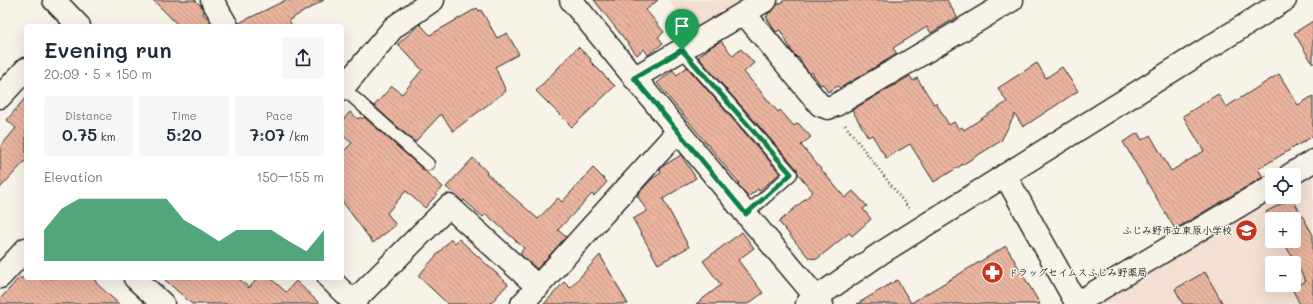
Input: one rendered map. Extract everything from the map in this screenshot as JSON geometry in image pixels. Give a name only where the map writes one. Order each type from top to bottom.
[{"type":"street","points":[[54,0],[73,24]]},
{"type":"street","points":[[212,0],[226,24]]},
{"type":"street","points":[[344,87],[394,27],[433,0]]},
{"type":"street","points":[[571,0],[746,214],[815,302],[881,253],[1285,0]]},
{"type":"street","points":[[634,78],[766,0]]},
{"type":"street","points":[[744,13],[820,106],[828,108],[836,105],[1012,0]]},
{"type":"street","points":[[0,97],[24,71]]},
{"type":"street","points":[[522,304],[678,131]]},
{"type":"street","points":[[1301,168],[1313,161]]},
{"type":"street","points":[[1005,175],[1077,304],[1265,190]]},
{"type":"street","points":[[331,280],[354,303],[449,206],[538,287]]},
{"type":"street","points":[[0,277],[24,251]]},
{"type":"street","points":[[137,280],[163,304]]},
{"type":"lane","points":[[682,50],[791,174],[746,214]]},
{"type":"lane","points":[[344,89],[428,164]]},
{"type":"path","points":[[828,108],[838,115],[912,212]]},
{"type":"shaded area","points":[[668,0],[752,0],[695,34]]},
{"type":"shaded area","name":"ふじみ野市立東原小学校","points":[[1313,175],[1313,304],[1102,304],[1104,301],[1265,204],[1301,204],[1301,183]]},
{"type":"building","points":[[153,0],[195,0],[201,6],[204,12],[203,14],[212,24],[177,24]]},
{"type":"building","points":[[286,0],[324,0],[289,20],[291,24],[239,23]]},
{"type":"building","points":[[594,0],[658,0],[646,10],[664,32],[658,37],[663,43],[648,55],[644,49],[637,55]]},
{"type":"building","points":[[785,0],[947,0],[957,17],[931,33],[927,27],[893,48],[897,54],[840,88],[838,86],[828,92],[823,84],[820,85],[812,72],[810,74],[805,68],[799,57],[798,58],[793,53],[780,30],[776,32],[766,17],[768,16],[767,14],[773,11],[777,5]]},
{"type":"building","points":[[477,8],[479,11],[481,10],[497,38],[507,33],[519,54],[495,67],[506,91],[453,131],[441,114],[415,142],[374,106],[392,86],[402,94],[422,70],[398,44],[420,24],[430,35]]},
{"type":"building","points":[[1313,21],[1313,64],[1294,33]]},
{"type":"building","points":[[721,41],[733,56],[741,49],[754,63],[744,72],[778,112],[780,110],[794,126],[798,123],[811,137],[801,145],[845,198],[853,191],[867,206],[863,209],[871,219],[852,236],[849,233],[817,259],[809,258],[779,222],[813,192],[798,174],[797,169],[698,57]]},
{"type":"building","points":[[578,47],[615,86],[572,127],[536,91]]},
{"type":"building","points":[[1037,63],[1046,78],[1062,67],[1078,91],[1023,127],[1015,114],[1001,141],[934,182],[910,144],[886,158],[872,135],[868,137],[852,110],[910,76],[913,81],[917,78],[934,104],[936,103],[949,125],[954,122],[959,129],[962,127],[964,130],[1007,102],[998,88]]},
{"type":"building","points":[[687,67],[780,173],[759,191],[758,189],[748,197],[738,184],[739,183],[657,83],[673,70],[677,75]]},
{"type":"building","points":[[1279,74],[1298,105],[1313,96],[1313,136],[1258,169],[1263,177],[1175,229],[1123,142],[1138,133],[1142,140],[1150,135],[1171,171],[1204,151],[1183,116],[1218,94],[1226,107]]},
{"type":"building","points":[[24,99],[24,162],[0,188],[0,147],[16,128],[7,120]]},
{"type":"building","points":[[350,112],[358,119],[360,117],[362,119],[364,117],[443,187],[425,208],[406,191],[387,213],[396,225],[373,243],[344,204],[344,151],[352,143],[344,137],[344,119]]},
{"type":"building","points":[[681,155],[696,178],[663,199],[689,247],[658,264],[633,219],[647,211],[637,195],[653,178],[661,173],[660,170],[663,166]]},
{"type":"building","points":[[473,158],[487,172],[486,173],[538,219],[558,198],[562,202],[593,168],[607,182],[594,196],[592,194],[558,230],[566,237],[537,269],[520,254],[524,248],[486,214],[483,217],[464,200],[463,202],[446,187]]},
{"type":"building","points":[[1281,204],[1295,204],[1300,212],[1266,212]]},
{"type":"building","points":[[1301,214],[1313,235],[1313,304],[1300,304],[1294,292],[1301,292],[1301,284],[1306,281],[1301,272],[1301,256],[1292,256],[1287,248],[1301,248]]},
{"type":"building","points":[[742,232],[754,248],[738,260],[763,293],[748,304],[696,304],[721,285],[703,261]]},
{"type":"building","points":[[451,239],[455,243],[459,239],[508,284],[490,304],[448,304],[418,276]]},
{"type":"building","name":"ドラッグセイムスふじみ野薬局","points":[[1006,246],[1040,304],[857,304],[897,280],[911,303]]},
{"type":"building","points":[[600,255],[628,304],[544,304],[564,282],[570,288]]},
{"type":"building","points":[[1205,272],[1223,304],[1183,304],[1175,289]]},
{"type":"building","points":[[19,278],[24,278],[24,280],[95,280],[97,284],[119,304],[0,304],[0,299]]},
{"type":"building","points":[[165,280],[240,280],[249,288],[256,280],[272,280],[286,292],[296,281],[320,304],[192,304]]},
{"type":"place","name":"ふじみ野市立東原小学校","points":[[1247,230]]},
{"type":"place","name":"ドラッグセイムスふじみ野薬局","points":[[992,272]]},
{"type":"route","points":[[682,50],[791,174],[746,214],[634,78],[682,50]]}]
